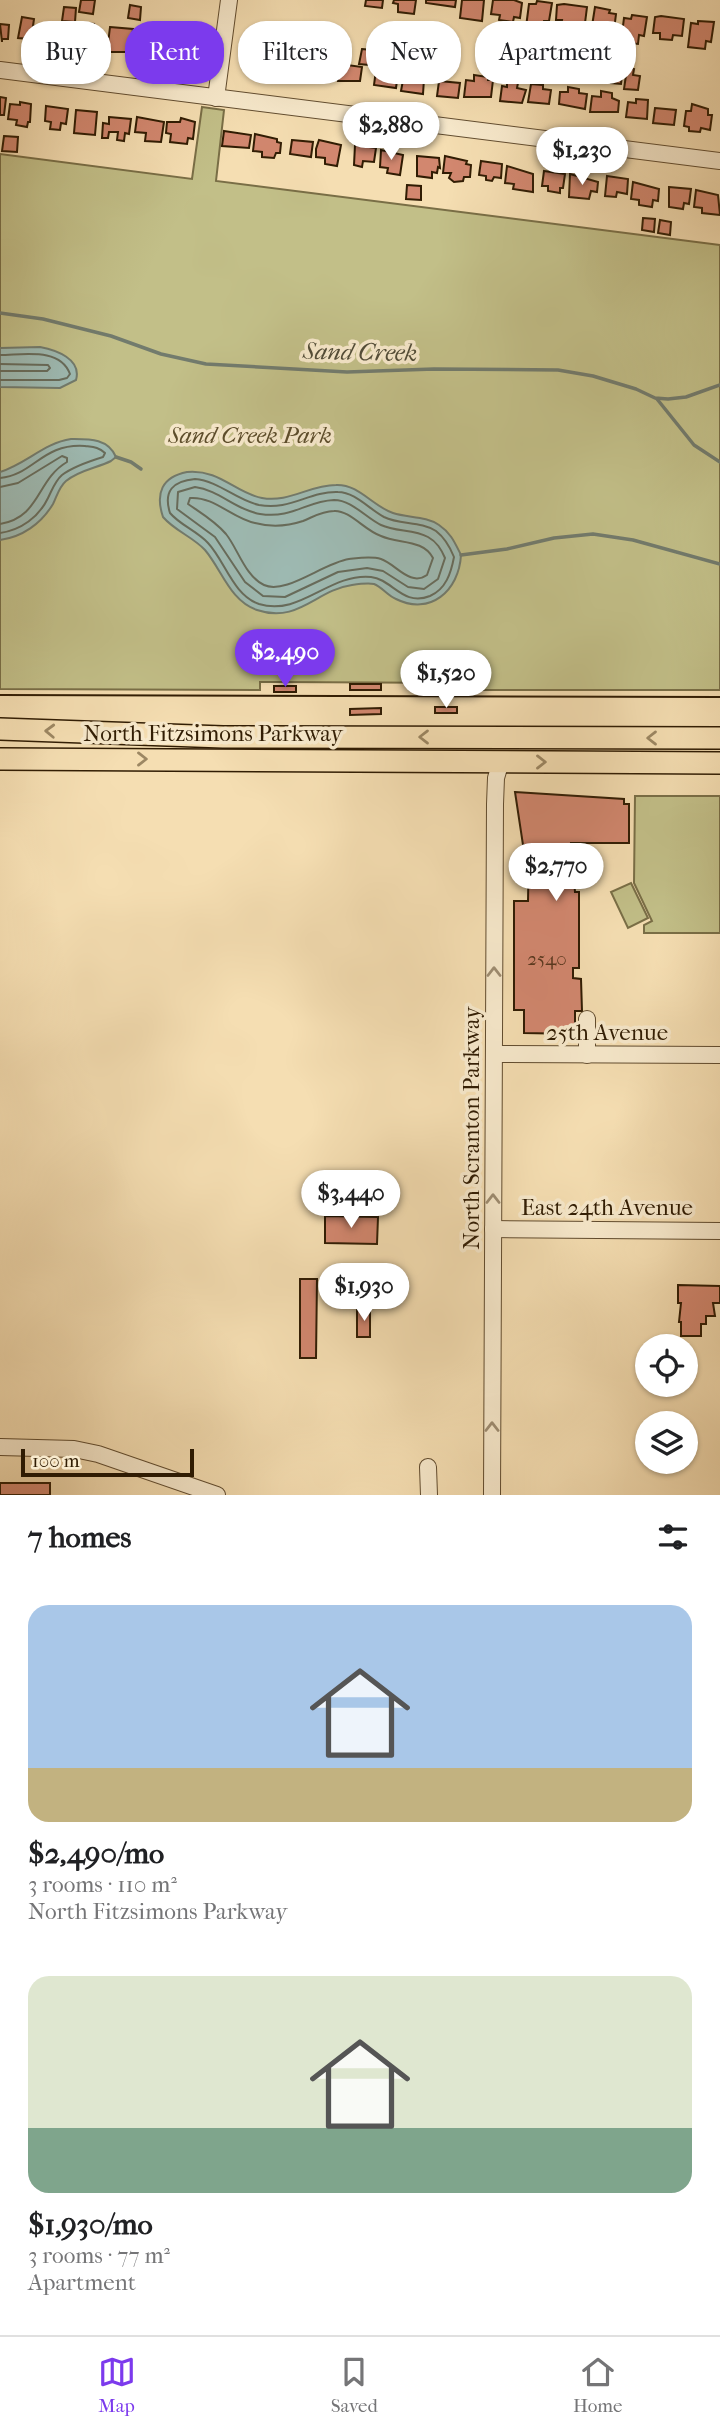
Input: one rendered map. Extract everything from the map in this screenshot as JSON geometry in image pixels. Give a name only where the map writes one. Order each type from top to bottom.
[{"type":"main road","name":"North Fitzsimons Parkway","points":[[0,729],[223,737],[720,738]]},
{"type":"main road","name":"North Fitzsimons Parkway","points":[[0,759],[720,763]]},
{"type":"street","points":[[216,98],[229,0]]},
{"type":"street","points":[[0,70],[720,161]]},
{"type":"street","name":"North Scranton Parkway","points":[[492,1495],[495,778],[500,761]]},
{"type":"street","points":[[587,1019],[587,1055]]},
{"type":"street","name":"25th Avenue","points":[[494,1054],[720,1055]]},
{"type":"street","name":"East 24th Avenue","points":[[493,1229],[720,1231]]},
{"type":"street","points":[[0,1447],[74,1449],[98,1454],[217,1495]]},
{"type":"street","points":[[428,1467],[429,1495]]},
{"type":"street","points":[[163,1495],[169,1478]]},
{"type":"green space","name":"Sand Creek Park","points":[[202,107],[224,110],[216,181],[720,245],[720,690],[472,690],[472,683],[276,682],[260,682],[260,690],[0,689],[0,154],[192,179]]},
{"type":"green space","points":[[635,796],[720,796],[720,933],[644,933],[644,925],[652,921],[634,883]]},
{"type":"green space","points":[[631,883],[648,918],[628,928],[611,892]]},
{"type":"water","points":[[40,347],[60,353],[71,361],[77,373],[76,380],[60,388],[0,387],[0,348]]},
{"type":"water","points":[[71,439],[103,443],[116,457],[71,477],[37,523],[23,533],[0,540],[0,472],[52,445]]},
{"type":"water","points":[[178,474],[209,474],[252,495],[272,499],[326,486],[352,488],[385,510],[428,520],[443,528],[461,555],[455,579],[440,597],[420,604],[396,599],[377,585],[366,584],[339,588],[296,610],[284,613],[257,610],[240,600],[233,592],[205,550],[163,517],[160,494],[163,487]]},
{"type":"building","points":[[81,0],[95,0],[93,14],[79,12]]},
{"type":"building","points":[[366,0],[383,0],[382,8],[365,6]]},
{"type":"building","points":[[394,0],[416,0],[414,14],[398,12],[398,4],[393,3]]},
{"type":"building","points":[[426,0],[456,0],[455,7],[426,3]]},
{"type":"building","points":[[462,0],[484,0],[482,21],[460,18]]},
{"type":"building","points":[[493,0],[514,0],[522,3],[520,18],[514,17],[513,21],[499,20],[500,15],[491,14]]},
{"type":"building","points":[[537,1],[552,3],[549,21],[527,21],[529,4],[536,4]]},
{"type":"building","points":[[130,5],[141,7],[140,20],[128,18]]},
{"type":"building","points":[[557,5],[587,7],[585,21],[556,20]]},
{"type":"building","points":[[64,7],[76,8],[75,21],[62,21]]},
{"type":"building","points":[[595,7],[616,14],[615,21],[593,21]]},
{"type":"building","points":[[632,15],[647,17],[644,36],[639,35],[638,44],[636,21],[624,21],[624,18],[631,19]]},
{"type":"building","points":[[22,17],[34,19],[34,21],[21,21]]},
{"type":"building","points":[[655,17],[684,19],[682,36],[673,35],[672,40],[660,39],[660,33],[653,33]]},
{"type":"building","points":[[698,21],[714,22],[711,42],[706,41],[705,49],[688,47],[691,23],[698,24]]},
{"type":"building","points":[[0,24],[9,25],[8,39],[2,39],[2,42]]},
{"type":"building","points":[[111,27],[125,28],[125,52],[111,52]]},
{"type":"building","points":[[362,49],[366,49],[366,65],[359,64]]},
{"type":"building","points":[[352,66],[362,67],[360,81],[352,81]]},
{"type":"building","points":[[474,75],[475,84],[493,84],[491,97],[464,97],[466,80],[474,81]]},
{"type":"building","points":[[636,75],[640,76],[638,90],[624,89],[625,84],[636,84]]},
{"type":"building","points":[[374,84],[397,84],[396,88]]},
{"type":"building","points":[[402,84],[424,84],[423,94],[401,91]]},
{"type":"building","points":[[439,84],[460,84],[458,98],[437,96]]},
{"type":"building","points":[[507,84],[518,84],[517,88],[526,90],[522,103],[500,101],[502,86],[507,87]]},
{"type":"building","points":[[531,84],[543,85],[543,89],[551,90],[549,104],[528,102]]},
{"type":"building","points":[[568,87],[587,94],[585,109],[559,104],[560,92],[568,92]]},
{"type":"building","points":[[601,91],[612,93],[612,98],[619,101],[618,112],[590,112],[592,96],[601,97]]},
{"type":"building","points":[[0,97],[6,98],[4,115],[0,115]]},
{"type":"building","points":[[636,99],[648,100],[647,119],[626,117],[628,102],[636,103]]},
{"type":"building","points":[[20,102],[31,104],[27,127],[16,125],[17,120],[8,119],[10,104],[20,105]]},
{"type":"building","points":[[692,104],[708,109],[708,115],[712,115],[710,130],[701,128],[700,132],[689,131],[689,127],[684,126],[686,111],[691,111]]},
{"type":"building","points":[[46,106],[68,109],[66,124],[61,123],[60,130],[50,129],[51,122],[45,121]]},
{"type":"building","points":[[655,108],[676,110],[674,125],[653,123]]},
{"type":"building","points":[[76,110],[97,112],[95,135],[74,133]]},
{"type":"building","points":[[109,117],[131,119],[129,134],[125,133],[124,141],[117,140],[118,132],[109,132],[108,138],[102,138],[103,123],[109,124]]},
{"type":"building","points":[[137,117],[164,122],[161,142],[145,141],[146,133],[135,132]]},
{"type":"building","points":[[181,118],[195,122],[193,139],[188,138],[187,144],[170,142],[171,134],[166,133],[167,122],[180,122]]},
{"type":"building","points":[[224,131],[251,135],[249,148],[222,146]]},
{"type":"building","points":[[255,134],[277,139],[277,142],[281,143],[280,153],[276,153],[274,158],[262,157],[262,152],[253,151]]},
{"type":"building","points":[[4,136],[18,137],[17,152],[2,151]]},
{"type":"building","points":[[292,140],[313,142],[311,157],[290,154]]},
{"type":"building","points":[[319,140],[341,145],[337,166],[325,164],[325,158],[316,157]]},
{"type":"building","points":[[355,145],[376,148],[374,162],[363,161],[362,167],[354,165]]},
{"type":"building","points":[[381,150],[403,155],[400,175],[387,173],[388,168],[380,167]]},
{"type":"building","points":[[417,156],[439,158],[440,168],[438,167],[437,173],[432,172],[432,178],[417,176]]},
{"type":"building","points":[[445,156],[467,161],[466,164],[471,165],[470,177],[454,182],[449,178],[451,173],[443,173]]},
{"type":"building","points":[[481,161],[502,164],[501,178],[494,177],[492,181],[479,175]]},
{"type":"building","points":[[507,166],[533,174],[533,192],[513,189],[514,184],[505,183]]},
{"type":"building","points":[[544,171],[565,174],[560,193],[548,191],[548,186],[542,186]]},
{"type":"building","points":[[570,174],[598,182],[597,192],[591,191],[589,199],[569,197]]},
{"type":"building","points":[[607,176],[628,179],[627,194],[617,192],[616,197],[605,196]]},
{"type":"building","points":[[633,182],[659,189],[658,201],[653,200],[652,207],[639,205],[639,200],[631,199]]},
{"type":"building","points":[[407,185],[421,186],[421,200],[406,199]]},
{"type":"building","points":[[669,187],[691,189],[689,204],[684,203],[683,209],[669,207]]},
{"type":"building","points":[[696,190],[718,195],[720,215],[702,213],[702,208],[694,207]]},
{"type":"building","points":[[643,218],[655,219],[654,232],[642,230]]},
{"type":"building","points":[[660,220],[671,222],[670,235],[658,233]]},
{"type":"building","points":[[350,684],[381,684],[381,690],[350,690]]},
{"type":"building","points":[[274,686],[296,686],[296,692],[274,692]]},
{"type":"building","points":[[435,707],[457,707],[457,713],[435,713]]},
{"type":"building","points":[[381,708],[381,714],[350,715],[350,709]]},
{"type":"building","points":[[515,792],[624,799],[624,804],[629,804],[629,843],[571,843],[575,892],[579,892],[579,968],[573,968],[573,978],[581,979],[582,1011],[575,1011],[575,1034],[524,1033],[524,1010],[514,1010],[514,901],[528,901],[529,845],[523,845]]},
{"type":"building","points":[[325,1216],[378,1217],[377,1244],[325,1243]]},
{"type":"building","points":[[300,1279],[317,1279],[316,1358],[300,1358]]},
{"type":"building","points":[[678,1285],[720,1286],[720,1303],[713,1303],[715,1316],[706,1316],[706,1324],[701,1324],[701,1336],[681,1334],[681,1303],[678,1303]]},
{"type":"building","points":[[357,1309],[370,1309],[370,1337],[357,1337]]},
{"type":"building","points":[[0,1483],[50,1483],[50,1495],[0,1495]]},
{"type":"waterway","name":"Sand Creek","points":[[0,313],[43,319],[111,336],[161,354],[206,364],[347,372],[434,369],[558,370],[593,376],[636,389],[655,398],[668,399],[686,397],[720,385]]},
{"type":"waterway","points":[[657,399],[694,445],[720,462]]},
{"type":"waterway","points":[[116,457],[141,469]]},
{"type":"waterway","points":[[461,555],[507,549],[554,538],[593,534],[633,540],[720,564]]},
{"type":"tram line","points":[[0,695],[720,697]]}]
